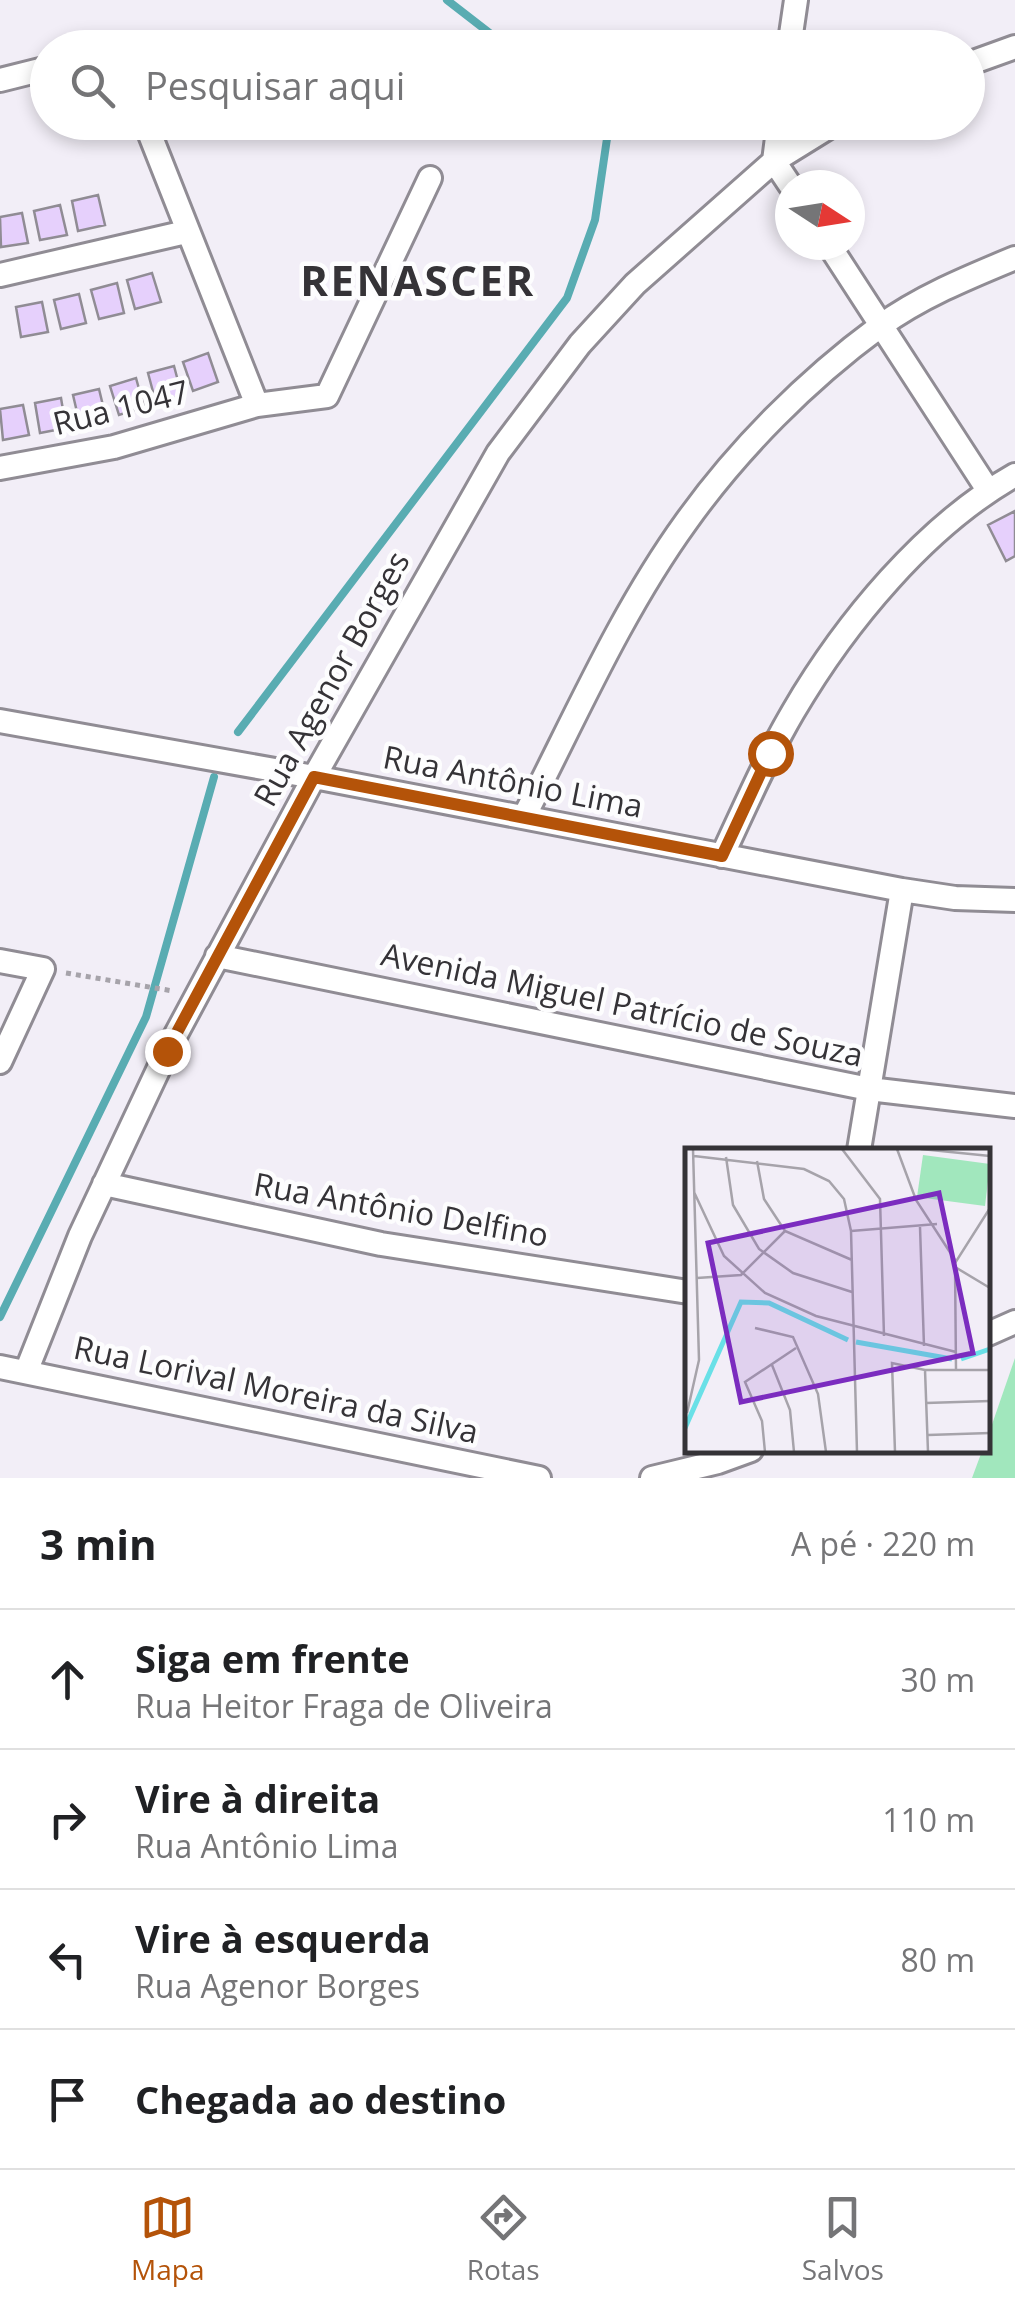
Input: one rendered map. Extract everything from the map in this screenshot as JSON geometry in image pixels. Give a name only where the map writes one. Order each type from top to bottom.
[{"type":"street","points":[[792,30],[796,0]]},
{"type":"street","points":[[985,58],[1015,48]]},
{"type":"street","points":[[0,80],[30,72]]},
{"type":"street","points":[[152,140],[257,405]]},
{"type":"street","points":[[777,140],[774,161],[780,170]]},
{"type":"street","name":"Rua Agenor Borges","points":[[26,1372],[104,1184],[167,1051],[464,509],[540,394],[580,344],[636,284],[774,161],[808,140]]},
{"type":"street","name":"Rua 1047","points":[[0,468],[114,447],[257,405],[327,396],[430,178]]},
{"type":"street","points":[[0,275],[186,232]]},
{"type":"street","points":[[524,816],[629,615],[716,482],[760,433],[880,326],[942,291],[1015,258]]},
{"type":"street","points":[[838,260],[988,490]]},
{"type":"street","points":[[722,856],[770,753],[818,673],[891,579],[929,540],[988,490],[1015,475]]},
{"type":"street","name":"Rua Antônio Lima","points":[[0,721],[524,816],[902,890],[955,898],[1015,900]]},
{"type":"street","points":[[860,1148],[902,890]]},
{"type":"street","name":"Avenida Miguel Patrício de Souza","points":[[217,956],[869,1089],[1015,1106]]},
{"type":"street","points":[[0,961],[43,969],[0,1062]]},
{"type":"street","name":"Rua Antônio Delfino","points":[[104,1184],[382,1244],[685,1292]]},
{"type":"street","points":[[990,1333],[1015,1322]]},
{"type":"street","name":"Rua Lorival Moreira da Silva","points":[[0,1367],[538,1478]]},
{"type":"street","points":[[652,1478],[743,1453]]},
{"type":"path","points":[[43,969],[166,990]]},
{"type":"green space","points":[[1015,1358],[1015,1478],[972,1478],[981,1453],[990,1453],[990,1430]]},
{"type":"building","points":[[98,195],[105,225],[78,231],[72,201]]},
{"type":"building","points":[[60,205],[67,235],[40,240],[34,211]]},
{"type":"building","points":[[22,213],[28,243],[1,247],[0,217]]},
{"type":"building","points":[[152,273],[161,302],[135,309],[127,280]]},
{"type":"building","points":[[117,283],[124,313],[99,319],[91,290]]},
{"type":"building","points":[[79,294],[86,323],[61,329],[54,300]]},
{"type":"building","points":[[42,302],[48,332],[21,337],[16,307]]},
{"type":"building","points":[[208,353],[218,382],[193,391],[183,362]]},
{"type":"building","points":[[174,366],[182,396],[156,403],[148,373]]},
{"type":"building","points":[[136,378],[144,407],[119,415],[110,386]]},
{"type":"building","points":[[99,389],[106,418],[80,425],[73,395]]},
{"type":"building","points":[[61,398],[66,428],[40,433],[35,403]]},
{"type":"building","points":[[23,405],[29,435],[3,440],[0,409]]},
{"type":"building","points":[[1015,511],[1015,556],[1006,561],[988,525]]},
{"type":"waterway","points":[[447,0],[486,30]]},
{"type":"waterway","points":[[238,732],[567,298],[595,220],[607,140]]},
{"type":"waterway","points":[[0,1317],[146,1017],[214,777]]},
{"type":"district","name":"RENASCER","points":[[418,281]]},
{"type":"route","points":[[167,1051],[314,777],[722,856],[770,753]]}]
